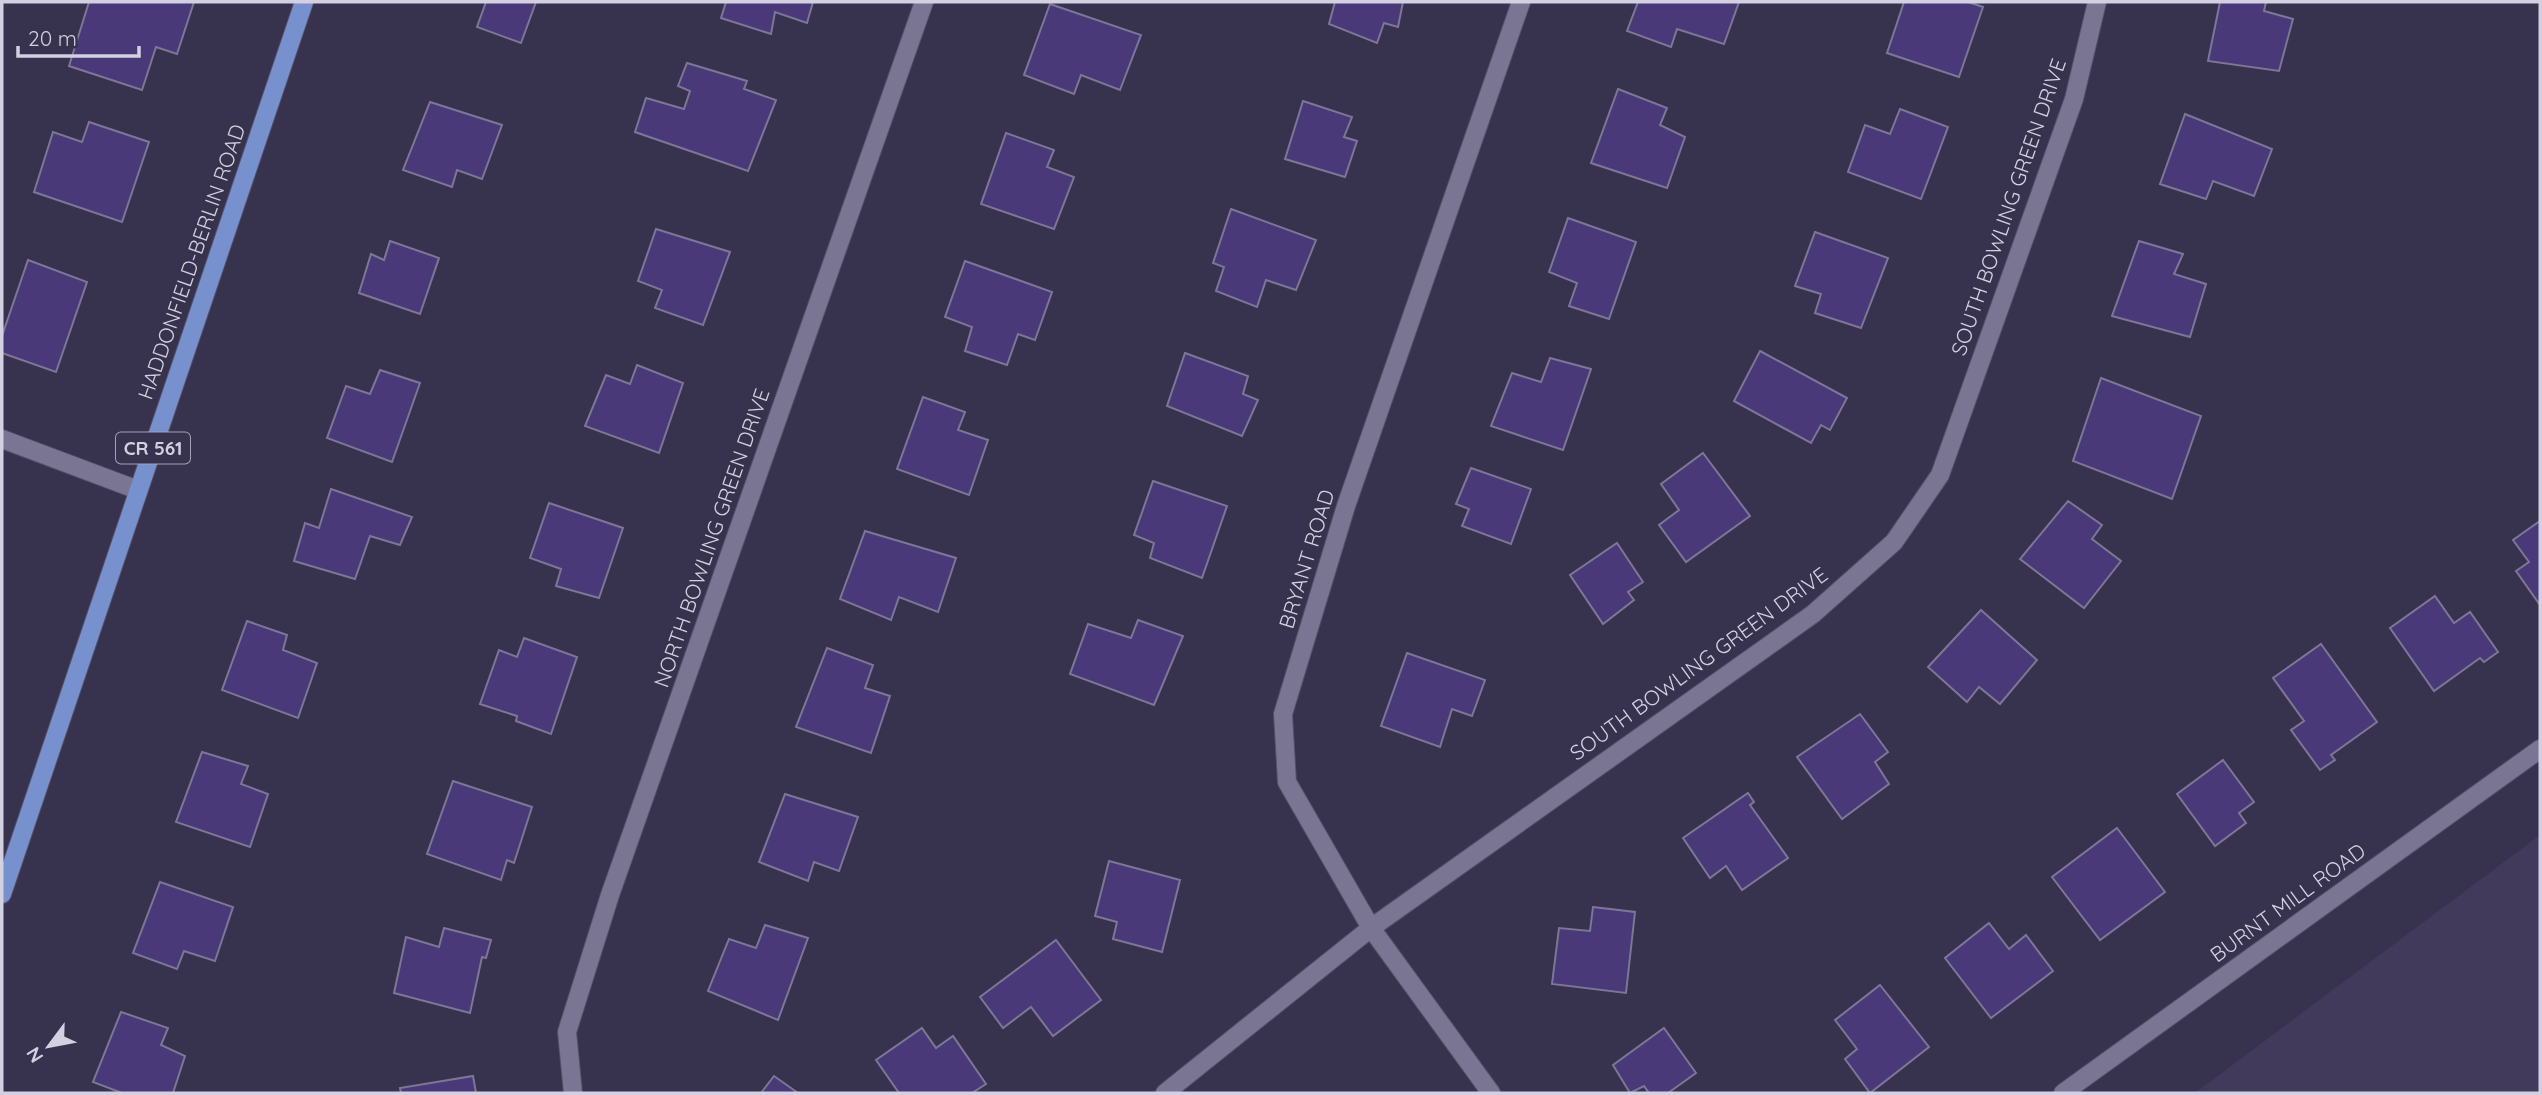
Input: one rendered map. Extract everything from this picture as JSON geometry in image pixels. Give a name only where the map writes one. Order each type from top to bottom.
[{"type":"main road","name":"HADDONFIELD-BERLIN ROAD","points":[[2,894],[304,2]]},
{"type":"street","name":"NORTH BOWLING GREEN DRIVE","points":[[573,1093],[567,1032],[610,895],[924,2]]},
{"type":"street","name":"BRYANT ROAD","points":[[1490,1093],[1371,928],[1287,782],[1283,714],[1346,506],[1521,2]]},
{"type":"street","name":"SOUTH BOWLING GREEN DRIVE","points":[[1165,1093],[1371,928],[1813,614],[1894,542],[1940,475],[2074,99],[2096,2]]},
{"type":"street","points":[[2,439],[138,490]]},
{"type":"street","name":"BURNT MILL ROAD","points":[[2063,1093],[2540,749]]},
{"type":"shaded area","points":[[2540,835],[2540,1093],[2195,1093]]},
{"type":"building","points":[[89,2],[194,2],[177,54],[156,47],[142,90],[69,66]]},
{"type":"building","points":[[486,2],[536,2],[521,43],[477,27]]},
{"type":"building","points":[[726,2],[813,2],[807,23],[775,12],[771,34],[721,18]]},
{"type":"building","points":[[1335,2],[1403,2],[1398,27],[1384,23],[1377,43],[1329,24]]},
{"type":"building","points":[[1638,2],[1739,2],[1724,44],[1677,29],[1671,47],[1627,31]]},
{"type":"building","points":[[1904,2],[1968,2],[1983,7],[1959,77],[1887,53]]},
{"type":"building","points":[[2220,2],[2266,2],[2264,11],[2293,19],[2279,71],[2208,61]]},
{"type":"building","points":[[1050,4],[1141,35],[1120,90],[1081,75],[1074,94],[1024,75]]},
{"type":"building","points":[[687,63],[747,81],[744,89],[776,100],[748,171],[635,132],[646,98],[684,109],[690,91],[678,86]]},
{"type":"building","points":[[1618,89],[1667,108],[1660,125],[1685,137],[1667,188],[1591,163]]},
{"type":"building","points":[[1303,101],[1352,117],[1344,137],[1357,141],[1345,177],[1285,159]]},
{"type":"building","points":[[430,102],[502,125],[482,179],[457,170],[452,187],[403,170]]},
{"type":"building","points":[[1900,109],[1948,127],[1921,199],[1848,172],[1865,125],[1890,134]]},
{"type":"building","points":[[2185,114],[2272,149],[2254,196],[2213,181],[2206,199],[2160,184]]},
{"type":"building","points":[[89,122],[149,142],[122,222],[34,192],[53,132],[82,142]]},
{"type":"building","points":[[1006,133],[1054,150],[1047,167],[1074,177],[1054,229],[981,204]]},
{"type":"building","points":[[1231,209],[1316,240],[1296,290],[1266,280],[1257,307],[1216,291],[1224,267],[1213,263]]},
{"type":"building","points":[[1568,218],[1636,242],[1609,319],[1569,306],[1577,283],[1549,272]]},
{"type":"building","points":[[656,229],[730,252],[703,325],[655,308],[662,290],[638,281]]},
{"type":"building","points":[[1815,232],[1888,258],[1861,328],[1815,313],[1821,294],[1795,286]]},
{"type":"building","points":[[390,241],[439,258],[420,314],[359,293],[371,254],[384,260]]},
{"type":"building","points":[[2139,241],[2183,254],[2174,274],[2206,284],[2190,337],[2112,316]]},
{"type":"building","points":[[28,260],[87,282],[56,372],[2,353],[2,336]]},
{"type":"building","points":[[965,261],[1052,292],[1035,340],[1018,334],[1007,365],[965,351],[972,327],[945,317]]},
{"type":"building","points":[[1760,351],[1847,398],[1830,430],[1821,425],[1811,443],[1734,401]]},
{"type":"building","points":[[1185,353],[1248,376],[1243,394],[1258,400],[1242,436],[1167,406]]},
{"type":"building","points":[[1550,358],[1591,369],[1563,450],[1491,426],[1512,373],[1541,382]]},
{"type":"building","points":[[637,365],[683,383],[659,453],[585,426],[606,375],[630,384]]},
{"type":"building","points":[[380,370],[420,383],[392,462],[327,438],[346,386],[370,394]]},
{"type":"building","points":[[2101,378],[2201,416],[2172,499],[2073,461]]},
{"type":"building","points":[[923,397],[965,412],[958,430],[988,440],[969,495],[897,469]]},
{"type":"building","points":[[1703,453],[1750,516],[1686,562],[1659,525],[1679,510],[1661,484]]},
{"type":"building","points":[[1471,468],[1531,489],[1511,544],[1462,526],[1469,509],[1456,504]]},
{"type":"building","points":[[1153,481],[1227,506],[1202,578],[1150,558],[1154,543],[1134,535]]},
{"type":"building","points":[[331,489],[412,517],[400,545],[370,536],[355,579],[294,561],[305,523],[319,528]]},
{"type":"building","points":[[2068,501],[2102,525],[2092,539],[2121,561],[2084,608],[2020,559]]},
{"type":"building","points":[[549,503],[623,528],[599,598],[556,586],[561,569],[530,558]]},
{"type":"building","points":[[2540,521],[2540,605],[2516,571],[2529,562],[2513,540]]},
{"type":"building","points":[[865,531],[956,558],[938,612],[899,597],[891,620],[840,599]]},
{"type":"building","points":[[1617,543],[1643,582],[1628,592],[1634,600],[1603,624],[1570,575]]},
{"type":"building","points":[[2435,596],[2454,623],[2470,612],[2498,652],[2484,662],[2480,658],[2434,691],[2390,628]]},
{"type":"building","points":[[1981,610],[2037,660],[2000,704],[1979,687],[1967,702],[1928,667]]},
{"type":"building","points":[[1138,620],[1183,636],[1154,705],[1070,674],[1088,624],[1131,638]]},
{"type":"building","points":[[247,621],[287,635],[283,650],[317,663],[298,718],[222,690]]},
{"type":"building","points":[[524,638],[577,657],[551,734],[516,721],[517,716],[480,704],[499,650],[517,657]]},
{"type":"building","points":[[2321,644],[2377,722],[2331,755],[2335,760],[2320,770],[2291,730],[2304,721],[2273,678]]},
{"type":"building","points":[[827,648],[873,665],[865,688],[890,696],[871,753],[796,727]]},
{"type":"building","points":[[1407,653],[1485,680],[1472,716],[1452,709],[1440,747],[1381,726]]},
{"type":"building","points":[[1860,714],[1888,752],[1875,762],[1889,784],[1842,819],[1797,757]]},
{"type":"building","points":[[202,752],[248,766],[241,784],[268,794],[250,847],[176,822]]},
{"type":"building","points":[[2223,760],[2254,802],[2239,813],[2246,823],[2215,846],[2177,794]]},
{"type":"building","points":[[453,781],[532,807],[514,863],[507,860],[501,880],[427,854]]},
{"type":"building","points":[[1748,793],[1754,802],[1750,805],[1788,858],[1742,890],[1726,866],[1710,878],[1683,838]]},
{"type":"building","points":[[785,794],[858,817],[839,871],[814,862],[808,881],[759,862]]},
{"type":"building","points":[[2117,828],[2165,892],[2100,940],[2052,877]]},
{"type":"building","points":[[1109,861],[1180,880],[1162,952],[1113,939],[1117,922],[1095,916]]},
{"type":"building","points":[[160,882],[233,907],[215,961],[184,951],[177,969],[133,953]]},
{"type":"building","points":[[1593,907],[1635,912],[1626,993],[1552,984],[1559,928],[1590,931]]},
{"type":"building","points":[[1989,923],[2009,949],[2026,935],[2053,971],[1991,1018],[1945,958]]},
{"type":"building","points":[[765,925],[808,938],[778,1020],[708,991],[729,939],[756,948]]},
{"type":"building","points":[[444,928],[491,940],[486,958],[482,957],[470,1013],[394,993],[406,937],[439,947]]},
{"type":"building","points":[[1056,940],[1101,1000],[1053,1036],[1031,1007],[1003,1028],[980,997]]},
{"type":"building","points":[[1880,985],[1929,1047],[1870,1093],[1845,1059],[1857,1049],[1835,1020]]},
{"type":"building","points":[[121,1012],[168,1028],[161,1045],[185,1056],[173,1093],[122,1093],[93,1082]]},
{"type":"building","points":[[922,1028],[936,1048],[953,1036],[986,1084],[972,1093],[899,1093],[876,1060]]},
{"type":"building","points":[[1664,1028],[1696,1073],[1668,1093],[1649,1093],[1644,1086],[1630,1093],[1613,1065]]},
{"type":"building","points":[[473,1076],[476,1093],[401,1093],[400,1088]]},
{"type":"building","points":[[774,1076],[798,1093],[761,1093]]}]
